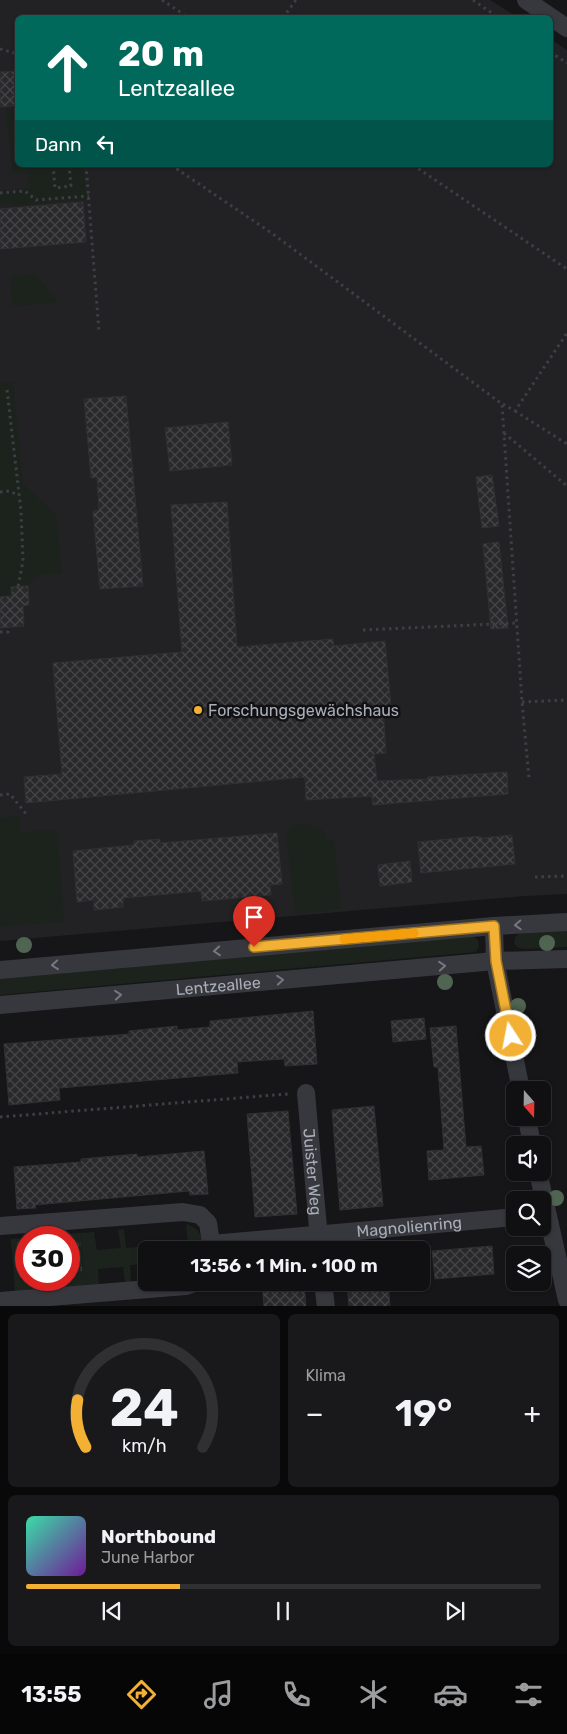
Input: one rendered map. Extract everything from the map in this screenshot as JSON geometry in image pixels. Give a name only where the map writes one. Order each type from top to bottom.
[{"type":"street","points":[[526,0],[548,15]]},
{"type":"street","points":[[553,18],[567,28]]},
{"type":"street","points":[[0,970],[494,926],[567,922]]},
{"type":"street","points":[[494,926],[496,961],[519,1081]]},
{"type":"street","name":"Lentzeallee","points":[[0,1005],[496,961],[567,959]]},
{"type":"street","name":"Juister Weg","points":[[306,1093],[319,1241]]},
{"type":"street","name":"Magnolienring","points":[[0,1226],[183,1212],[200,1215],[208,1223],[211,1241]]},
{"type":"street","name":"Magnolienring","points":[[327,1241],[506,1218]]},
{"type":"street","points":[[550,1236],[567,1300]]},
{"type":"street","points":[[0,1301],[138,1290]]},
{"type":"street","points":[[324,1291],[326,1306]]},
{"type":"path","points":[[162,0],[184,15]]},
{"type":"path","points":[[285,15],[296,0]]},
{"type":"path","points":[[472,0],[494,15]]},
{"type":"path","points":[[0,49],[15,53]]},
{"type":"path","points":[[553,54],[567,63]]},
{"type":"path","points":[[53,167],[55,188],[71,186],[69,167]]},
{"type":"path","points":[[86,167],[99,332]]},
{"type":"path","points":[[173,167],[273,234],[502,404],[567,444]]},
{"type":"path","points":[[416,167],[567,269]]},
{"type":"path","points":[[0,193],[25,191],[36,200],[89,196]]},
{"type":"path","points":[[515,411],[567,333]]},
{"type":"path","points":[[7,390],[20,511],[23,561],[18,587]]},
{"type":"path","points":[[502,404],[516,623],[529,778]]},
{"type":"path","points":[[504,433],[567,486]]},
{"type":"path","points":[[0,492],[10,491],[18,496]]},
{"type":"path","points":[[363,630],[516,623]]},
{"type":"path","points":[[0,632],[8,632],[8,630]]},
{"type":"path","points":[[522,702],[567,700]]},
{"type":"path","points":[[0,795],[10,794],[27,815]]},
{"type":"path","points":[[535,877],[567,876]]},
{"type":"path","points":[[0,1117],[306,1093]]},
{"type":"shaded area","points":[[0,0],[490,0],[514,15],[15,15],[15,167],[553,167],[553,41],[567,50],[567,894],[0,941]]},
{"type":"green space","points":[[15,108],[15,167],[83,167],[87,199],[13,206],[13,203],[0,204],[0,191],[30,188],[28,173],[12,174],[6,109]]},
{"type":"green space","points":[[36,274],[58,302],[12,306],[10,277]]},
{"type":"green space","points":[[13,382],[23,484],[56,515],[62,573],[40,575],[28,586],[12,587],[12,596],[0,597],[0,383]]},
{"type":"green space","points":[[19,816],[21,832],[57,829],[64,921],[0,927],[0,818]]},
{"type":"green space","points":[[300,824],[316,827],[323,831],[327,839],[334,839],[341,909],[295,914],[286,831],[291,826]]},
{"type":"green space","points":[[567,930],[567,947],[523,949],[517,947],[514,943],[515,937],[522,932]]},
{"type":"green space","points":[[474,937],[478,940],[479,947],[476,952],[0,995],[0,979]]},
{"type":"green space","points":[[186,1224],[197,1230],[202,1241],[188,1241]]},
{"type":"green space","points":[[124,1229],[126,1248],[138,1247],[138,1264],[130,1265],[131,1282],[125,1282],[123,1267],[98,1269],[99,1285],[84,1286],[80,1233],[94,1232],[97,1250],[121,1248],[118,1230]]},
{"type":"green space","points":[[80,1233],[84,1286],[80,1286]]},
{"type":"green space","points":[[11,1239],[15,1239],[15,1291],[26,1291],[15,1292]]},
{"type":"building","points":[[15,71],[15,105],[0,107],[0,72]]},
{"type":"building","points":[[83,202],[86,242],[0,249],[0,209]]},
{"type":"building","points":[[126,396],[143,586],[100,589],[93,511],[99,510],[97,477],[91,478],[84,399]]},
{"type":"building","points":[[228,422],[232,465],[170,471],[165,428]]},
{"type":"building","points":[[492,475],[499,526],[482,528],[476,477]]},
{"type":"building","points":[[227,502],[237,647],[333,639],[334,646],[385,641],[391,706],[383,707],[386,753],[374,754],[377,781],[428,779],[428,777],[507,772],[508,794],[373,805],[372,796],[306,800],[305,777],[26,803],[24,777],[62,774],[53,663],[182,652],[171,505]]},
{"type":"building","points":[[499,542],[508,628],[491,629],[483,544]]},
{"type":"building","points":[[28,586],[29,605],[23,606],[24,626],[0,628],[0,597],[12,596],[11,587]]},
{"type":"building","points":[[277,833],[282,884],[270,885],[271,895],[202,901],[201,891],[123,898],[123,907],[94,910],[94,900],[77,902],[73,851],[134,845],[134,841],[160,839],[160,843]]},
{"type":"building","points":[[512,835],[515,864],[421,873],[418,842]]},
{"type":"building","points":[[410,861],[412,882],[380,886],[378,865]]},
{"type":"building","points":[[313,1011],[317,1064],[285,1066],[284,1059],[237,1062],[238,1073],[59,1088],[60,1100],[9,1105],[4,1044],[129,1034],[129,1031],[177,1026],[177,1030],[210,1027],[210,1021]]},
{"type":"building","points":[[424,1018],[426,1039],[393,1042],[391,1021]]},
{"type":"building","points":[[456,1026],[466,1147],[481,1146],[484,1175],[429,1180],[427,1151],[444,1150],[438,1067],[434,1067],[430,1028]]},
{"type":"building","points":[[374,1106],[383,1206],[340,1210],[332,1110]]},
{"type":"building","points":[[288,1111],[297,1214],[255,1217],[247,1114]]},
{"type":"building","points":[[204,1151],[208,1194],[190,1195],[189,1191],[35,1205],[36,1208],[17,1209],[14,1167],[81,1162],[81,1159],[137,1154],[137,1157]]},
{"type":"building","points":[[492,1246],[494,1274],[435,1279],[432,1251]]},
{"type":"building","points":[[263,1291],[305,1291],[306,1306],[264,1306]]},
{"type":"building","points":[[348,1291],[389,1291],[390,1306],[349,1306]]},
{"type":"slow traffic","points":[[344,939],[414,933]]},
{"type":"place","name":"Forschungsgewächshaus","points":[[198,710]]},
{"type":"route","points":[[254,947],[494,926],[496,961],[511,1036]]}]
